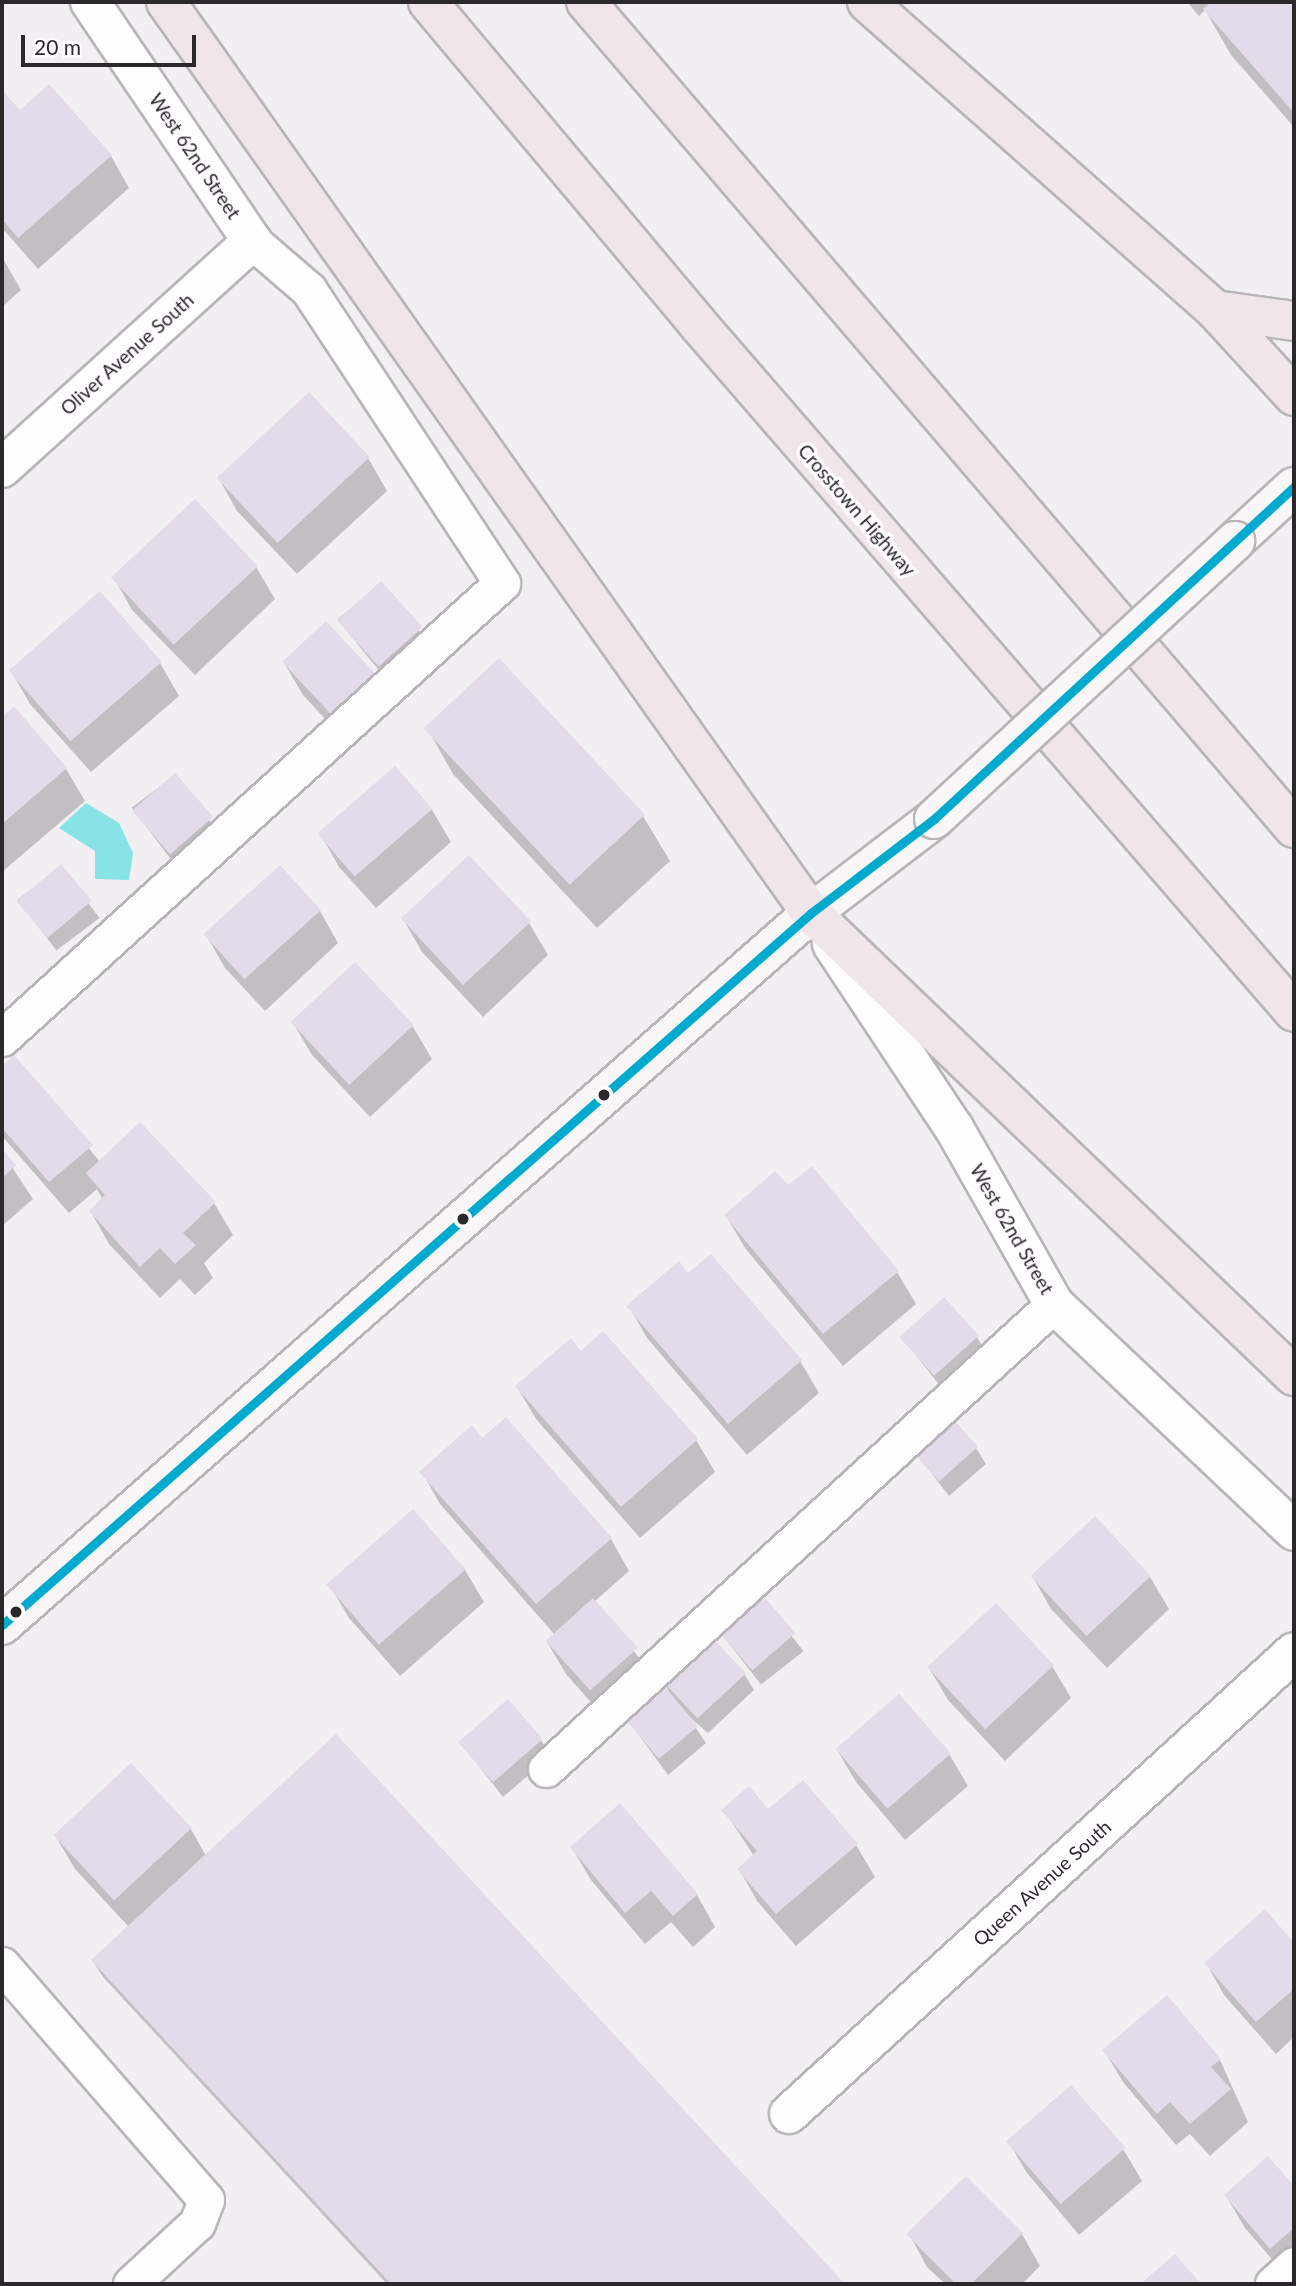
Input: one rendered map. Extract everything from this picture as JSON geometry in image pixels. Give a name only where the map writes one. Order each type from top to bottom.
[{"type":"highway","points":[[166,2],[811,913],[1294,1376]]},
{"type":"highway","name":"Crosstown Highway","points":[[428,2],[716,345],[1294,1012]]},
{"type":"highway","points":[[586,2],[1294,828]]},
{"type":"highway","points":[[867,2],[1215,310],[1294,396]]},
{"type":"highway","points":[[1215,310],[1294,321]]},
{"type":"main road","points":[[2,1625],[811,913],[934,819],[1294,487]]},
{"type":"street","name":"West 62nd Street","points":[[90,2],[252,241]]},
{"type":"street","name":"Oliver Avenue South","points":[[2,468],[252,241]]},
{"type":"street","name":"West 62nd Street","points":[[811,913],[954,1128],[1054,1304],[1294,1531]]},
{"type":"street","name":"Queen Avenue South","points":[[789,2114],[1294,1652]]},
{"type":"lane","points":[[2,1038],[502,583],[309,290],[252,241]]},
{"type":"lane","points":[[546,1769],[1054,1304]]},
{"type":"lane","points":[[3,1971],[206,2200],[197,2223],[131,2284]]},
{"type":"lane","points":[[1273,2284],[1294,2265]]},
{"type":"water","points":[[86,803],[119,823],[133,853],[129,880],[95,879],[95,851],[59,828]]},
{"type":"building","points":[[1211,2],[1294,2],[1294,113],[1203,9]]},
{"type":"building","points":[[49,84],[112,155],[18,238],[2,219],[2,90],[20,110]]},
{"type":"building","points":[[309,392],[370,457],[278,543],[217,478]]},
{"type":"building","points":[[195,499],[258,566],[174,645],[111,577]]},
{"type":"building","points":[[381,581],[422,627],[379,667],[337,620]]},
{"type":"building","points":[[100,591],[162,662],[70,741],[9,670]]},
{"type":"building","points":[[326,621],[374,673],[331,714],[282,662]]},
{"type":"building","points":[[499,658],[645,815],[570,885],[424,728]]},
{"type":"building","points":[[14,706],[67,768],[2,824],[2,717]]},
{"type":"building","points":[[395,766],[432,809],[355,877],[317,834]]},
{"type":"building","points":[[175,773],[213,817],[170,854],[132,810]]},
{"type":"building","points":[[469,855],[531,922],[463,985],[401,918]]},
{"type":"building","points":[[61,864],[92,901],[47,938],[17,901]]},
{"type":"building","points":[[280,865],[321,910],[244,979],[203,934]]},
{"type":"building","points":[[355,962],[414,1025],[349,1085],[291,1022]]},
{"type":"building","points":[[14,1055],[93,1145],[49,1182],[2,1128],[2,1066]]},
{"type":"building","points":[[140,1122],[216,1202],[183,1233],[196,1245],[175,1264],[160,1248],[140,1267],[89,1211],[105,1195],[86,1173]]},
{"type":"building","points":[[2,1149],[16,1165],[2,1178]]},
{"type":"building","points":[[812,1166],[899,1271],[823,1334],[724,1215],[775,1171],[788,1185]]},
{"type":"building","points":[[711,1254],[802,1360],[728,1424],[626,1306],[679,1261],[688,1273]]},
{"type":"building","points":[[944,1297],[979,1336],[934,1376],[899,1337]]},
{"type":"building","points":[[603,1331],[698,1439],[621,1507],[515,1386],[571,1338],[581,1351]]},
{"type":"building","points":[[506,1417],[612,1538],[536,1604],[419,1472],[472,1425],[482,1438]]},
{"type":"building","points":[[951,1417],[978,1447],[939,1482],[912,1452]]},
{"type":"building","points":[[413,1509],[465,1569],[379,1645],[326,1584]]},
{"type":"building","points":[[1095,1516],[1151,1576],[1087,1636],[1031,1576]]},
{"type":"building","points":[[758,1590],[795,1633],[752,1670],[715,1627]]},
{"type":"building","points":[[593,1598],[638,1648],[590,1691],[545,1641]]},
{"type":"building","points":[[996,1603],[1054,1665],[985,1729],[927,1667]]},
{"type":"building","points":[[709,1634],[746,1673],[698,1719],[661,1679]]},
{"type":"building","points":[[660,1681],[698,1726],[659,1759],[621,1714]]},
{"type":"building","points":[[899,1694],[951,1754],[887,1809],[836,1749]]},
{"type":"building","points":[[508,1699],[543,1739],[493,1782],[458,1742]]},
{"type":"building","points":[[336,1734],[845,2284],[391,2284],[91,1960]]},
{"type":"building","points":[[131,1763],[192,1828],[114,1900],[53,1835]]},
{"type":"building","points":[[803,1780],[858,1844],[776,1914],[737,1869],[757,1851],[721,1810],[749,1786],[768,1809]]},
{"type":"building","points":[[620,1803],[698,1894],[673,1916],[651,1891],[625,1913],[570,1847]]},
{"type":"building","points":[[1265,1909],[1294,1943],[1294,1989],[1256,2022],[1204,1963]]},
{"type":"building","points":[[1167,1995],[1221,2059],[1211,2067],[1231,2089],[1190,2124],[1170,2102],[1157,2114],[1102,2050]]},
{"type":"building","points":[[1071,2085],[1125,2148],[1061,2204],[1006,2141]]},
{"type":"building","points":[[1268,2156],[1294,2186],[1294,2228],[1270,2249],[1224,2195]]},
{"type":"building","points":[[966,2176],[1023,2233],[971,2284],[956,2284],[906,2234]]},
{"type":"building","points":[[1175,2254],[1201,2284],[1140,2284]]},
{"type":"transit line","points":[[2,1625],[811,913],[934,819],[1294,487]]}]
